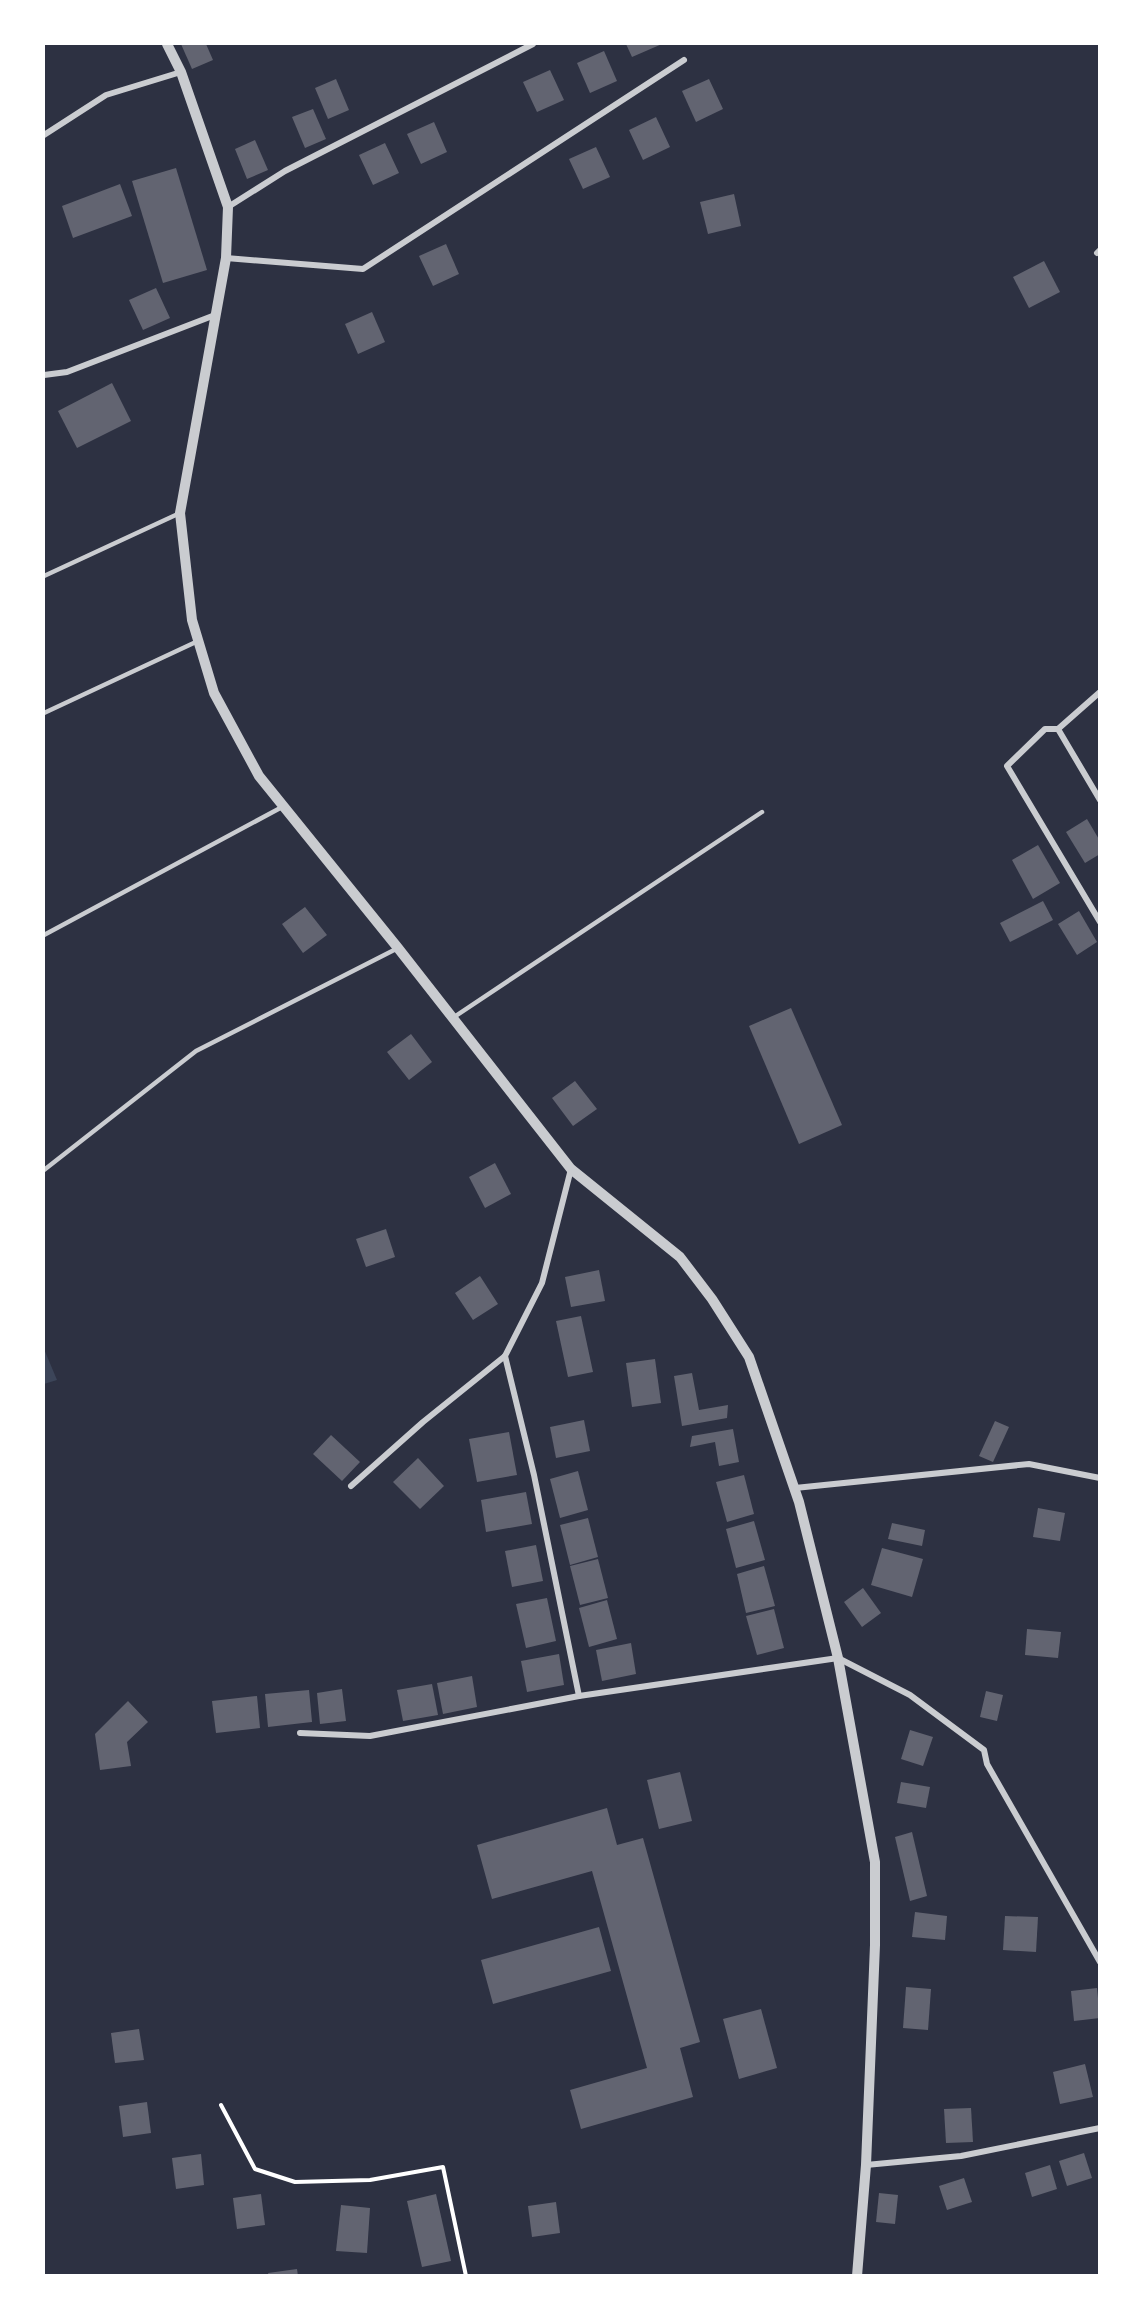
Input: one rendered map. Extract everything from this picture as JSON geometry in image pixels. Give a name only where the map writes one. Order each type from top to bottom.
[{"type":"street","points":[[167,44],[182,72],[228,207],[226,258],[180,513],[192,620],[214,693],[259,776],[398,948],[571,1169],[680,1257],[712,1299],[749,1356],[795,1488],[838,1658],[875,1862],[875,1945],[866,2165],[857,2276]]},
{"type":"street","points":[[228,207],[285,171],[533,44]]},
{"type":"street","points":[[226,258],[363,269],[684,60]]},
{"type":"street","points":[[44,135],[106,94],[182,72]]},
{"type":"street","points":[[44,375],[67,372],[215,315]]},
{"type":"street","points":[[1100,692],[1058,729],[1045,729],[1007,766],[1100,922]]},
{"type":"street","points":[[1058,729],[1100,800]]},
{"type":"street","points":[[351,1486],[423,1422],[505,1356],[542,1283],[571,1169]]},
{"type":"street","points":[[505,1356],[534,1475],[579,1696]]},
{"type":"street","points":[[795,1488],[1029,1464],[1100,1479]]},
{"type":"street","points":[[300,1733],[370,1736],[579,1696],[838,1658],[910,1695],[984,1750],[987,1764],[1100,1962]]},
{"type":"street","points":[[866,2165],[961,2156],[1100,2128]]},
{"type":"lane","points":[[44,576],[180,513]]},
{"type":"lane","points":[[44,713],[198,640]]},
{"type":"lane","points":[[44,935],[284,806]]},
{"type":"lane","points":[[452,1018],[762,812]]},
{"type":"lane","points":[[44,1170],[196,1051],[398,948]]},
{"type":"path","points":[[221,2105],[255,2169],[295,2182],[370,2180],[443,2167],[466,2276]]},
{"type":"shaded area","points":[[44,1349],[57,1380],[44,1384]]},
{"type":"building","points":[[181,44],[206,44],[213,60],[192,69]]},
{"type":"building","points":[[626,44],[662,44],[632,57]]},
{"type":"building","points":[[604,51],[617,81],[590,93],[577,63]]},
{"type":"building","points":[[550,70],[564,100],[537,112],[523,82]]},
{"type":"building","points":[[336,79],[349,110],[328,119],[315,88]]},
{"type":"building","points":[[709,79],[723,109],[696,122],[682,91]]},
{"type":"building","points":[[313,109],[326,139],[305,148],[292,117]]},
{"type":"building","points":[[656,117],[670,147],[643,160],[629,130]]},
{"type":"building","points":[[434,122],[447,152],[421,164],[407,134]]},
{"type":"building","points":[[255,140],[268,170],[247,179],[235,149]]},
{"type":"building","points":[[385,143],[399,173],[373,185],[359,155]]},
{"type":"building","points":[[596,147],[610,177],[583,189],[569,159]]},
{"type":"building","points":[[176,168],[207,270],[163,283],[132,181]]},
{"type":"building","points":[[120,184],[132,216],[73,238],[62,206]]},
{"type":"building","points":[[734,194],[741,226],[708,234],[700,202]]},
{"type":"building","points":[[446,244],[459,274],[433,286],[419,256]]},
{"type":"building","points":[[1044,261],[1060,292],[1029,308],[1013,277]]},
{"type":"building","points":[[156,288],[170,318],[143,330],[129,300]]},
{"type":"building","points":[[372,312],[385,342],[358,354],[345,324]]},
{"type":"building","points":[[112,383],[131,421],[77,448],[58,411]]},
{"type":"building","points":[[1087,819],[1100,841],[1100,854],[1085,863],[1066,832]]},
{"type":"building","points":[[1038,845],[1060,883],[1033,899],[1012,860]]},
{"type":"building","points":[[1043,901],[1053,920],[1010,942],[1000,923]]},
{"type":"building","points":[[305,907],[327,935],[303,953],[282,924]]},
{"type":"building","points":[[1079,911],[1097,942],[1077,955],[1058,924]]},
{"type":"building","points":[[791,1008],[842,1125],[799,1144],[749,1026]]},
{"type":"building","points":[[411,1034],[432,1062],[409,1080],[387,1052]]},
{"type":"building","points":[[575,1081],[597,1109],[573,1126],[552,1098]]},
{"type":"building","points":[[495,1163],[511,1194],[485,1208],[469,1177]]},
{"type":"building","points":[[386,1229],[395,1257],[366,1267],[356,1239]]},
{"type":"building","points":[[599,1270],[605,1301],[571,1307],[565,1277]]},
{"type":"building","points":[[480,1276],[498,1304],[473,1320],[455,1293]]},
{"type":"building","points":[[581,1316],[593,1372],[568,1377],[556,1321]]},
{"type":"building","points":[[655,1359],[661,1403],[632,1407],[626,1363]]},
{"type":"building","points":[[692,1373],[699,1410],[728,1405],[727,1418],[682,1426],[674,1376]]},
{"type":"building","points":[[584,1420],[590,1451],[556,1458],[550,1427]]},
{"type":"building","points":[[995,1421],[1009,1427],[993,1462],[979,1456]]},
{"type":"building","points":[[733,1429],[739,1462],[719,1466],[715,1442],[690,1447],[692,1436]]},
{"type":"building","points":[[509,1432],[517,1475],[477,1482],[469,1439]]},
{"type":"building","points":[[331,1435],[360,1462],[342,1481],[313,1454]]},
{"type":"building","points":[[418,1458],[444,1486],[420,1509],[393,1482]]},
{"type":"building","points":[[578,1471],[588,1510],[560,1518],[550,1479]]},
{"type":"building","points":[[744,1475],[754,1514],[727,1522],[716,1482]]},
{"type":"building","points":[[526,1492],[532,1524],[486,1532],[481,1500]]},
{"type":"building","points":[[1038,1508],[1065,1513],[1060,1541],[1033,1537]]},
{"type":"building","points":[[588,1518],[598,1557],[570,1565],[560,1525]]},
{"type":"building","points":[[754,1521],[765,1560],[736,1568],[726,1529]]},
{"type":"building","points":[[892,1523],[925,1530],[922,1546],[888,1539]]},
{"type":"building","points":[[536,1545],[543,1581],[512,1587],[505,1551]]},
{"type":"building","points":[[882,1548],[923,1559],[912,1597],[871,1585]]},
{"type":"building","points":[[598,1559],[608,1598],[580,1605],[570,1566]]},
{"type":"building","points":[[764,1566],[775,1606],[746,1613],[737,1574]]},
{"type":"building","points":[[863,1588],[881,1613],[862,1627],[844,1602]]},
{"type":"building","points":[[547,1598],[556,1641],[526,1648],[516,1604]]},
{"type":"building","points":[[607,1600],[617,1639],[589,1647],[579,1608]]},
{"type":"building","points":[[774,1609],[784,1648],[757,1655],[746,1616]]},
{"type":"building","points":[[1027,1629],[1061,1632],[1058,1658],[1025,1655]]},
{"type":"building","points":[[631,1643],[636,1674],[602,1681],[596,1650]]},
{"type":"building","points":[[559,1654],[564,1685],[527,1692],[521,1661]]},
{"type":"building","points":[[472,1676],[477,1707],[443,1714],[437,1683]]},
{"type":"building","points":[[432,1684],[438,1715],[403,1721],[397,1690]]},
{"type":"building","points":[[342,1689],[346,1721],[320,1724],[317,1693]]},
{"type":"building","points":[[309,1690],[312,1722],[268,1727],[265,1694]]},
{"type":"building","points":[[986,1691],[1003,1695],[997,1721],[980,1717]]},
{"type":"building","points":[[257,1696],[260,1728],[216,1733],[212,1701]]},
{"type":"building","points":[[128,1701],[148,1722],[127,1742],[131,1766],[100,1770],[95,1734]]},
{"type":"building","points":[[910,1730],[933,1737],[923,1766],[901,1759]]},
{"type":"building","points":[[680,1772],[692,1821],[659,1829],[647,1780]]},
{"type":"building","points":[[901,1782],[930,1787],[926,1808],[897,1803]]},
{"type":"building","points":[[607,1808],[617,1845],[643,1838],[700,2042],[680,2048],[693,2097],[581,2129],[570,2090],[647,2068],[592,1871],[492,1899],[477,1845]]},
{"type":"building","points":[[912,1832],[927,1896],[910,1901],[895,1837]]},
{"type":"building","points":[[915,1912],[947,1916],[945,1940],[912,1937]]},
{"type":"building","points":[[1005,1916],[1038,1917],[1036,1952],[1003,1950]]},
{"type":"building","points":[[599,1927],[611,1971],[493,2004],[481,1960]]},
{"type":"building","points":[[906,1987],[931,1989],[928,2030],[903,2028]]},
{"type":"building","points":[[1097,1988],[1100,2018],[1074,2021],[1071,1991]]},
{"type":"building","points":[[761,2009],[777,2068],[739,2079],[723,2019]]},
{"type":"building","points":[[139,2029],[144,2060],[115,2063],[111,2033]]},
{"type":"building","points":[[1085,2064],[1093,2097],[1060,2104],[1053,2072]]},
{"type":"building","points":[[147,2102],[151,2133],[123,2137],[119,2106]]},
{"type":"building","points":[[971,2108],[973,2142],[946,2143],[944,2109]]},
{"type":"building","points":[[1084,2153],[1092,2178],[1067,2186],[1059,2161]]},
{"type":"building","points":[[201,2154],[204,2185],[176,2189],[172,2158]]},
{"type":"building","points":[[1050,2165],[1057,2189],[1032,2197],[1025,2173]]},
{"type":"building","points":[[964,2178],[972,2202],[947,2210],[939,2186]]},
{"type":"building","points":[[879,2193],[898,2195],[895,2224],[876,2222]]},
{"type":"building","points":[[261,2194],[265,2225],[237,2229],[233,2198]]},
{"type":"building","points":[[436,2194],[451,2261],[422,2267],[407,2201]]},
{"type":"building","points":[[556,2202],[560,2233],[532,2237],[528,2206]]},
{"type":"building","points":[[341,2205],[370,2208],[367,2253],[336,2251]]},
{"type":"building","points":[[297,2269],[298,2276],[269,2276],[268,2273]]}]
